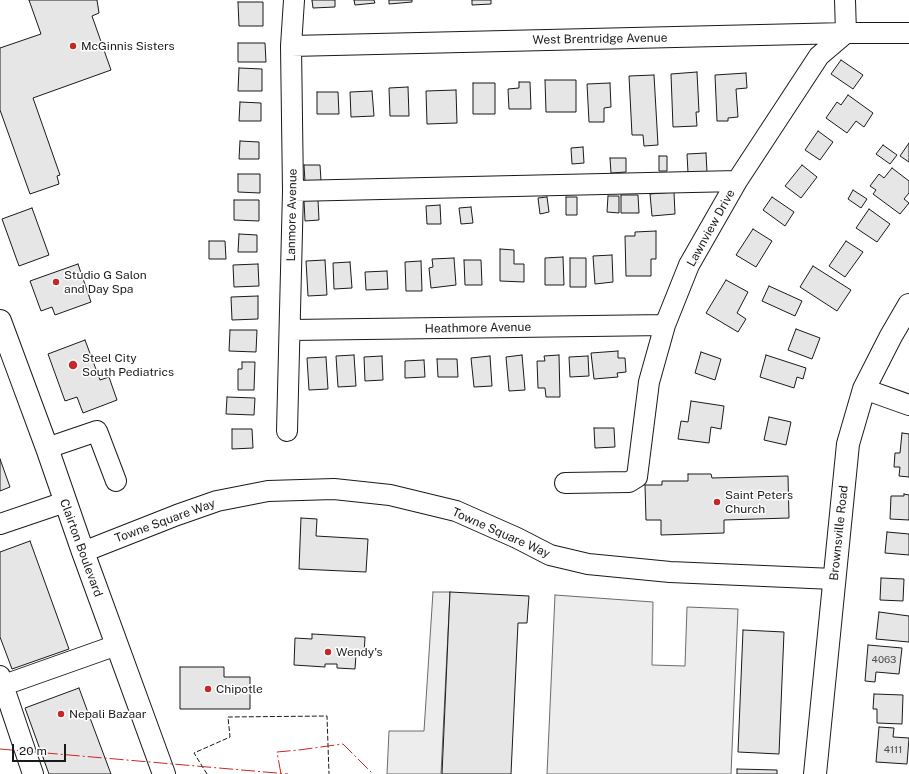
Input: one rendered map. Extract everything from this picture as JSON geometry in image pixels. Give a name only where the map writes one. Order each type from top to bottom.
[{"type":"main road","name":"Brownsville Road","points":[[815,774],[848,444],[864,389],[891,336],[909,305]]},
{"type":"main road","name":"Clairton Boulevard","points":[[0,321],[164,774]]},
{"type":"street","name":"Lanmore Avenue","points":[[287,431],[291,330],[293,190],[291,46],[294,0]]},
{"type":"street","points":[[845,0],[846,33]]},
{"type":"street","name":"West Brentridge Avenue","points":[[291,46],[846,33],[909,33]]},
{"type":"street","name":"Lawnview Drive","points":[[565,482],[629,482],[637,477],[649,382],[665,326],[689,265],[737,182],[819,56],[846,33]]},
{"type":"street","points":[[293,190],[737,182]]},
{"type":"street","name":"Heathmore Avenue","points":[[291,330],[665,326]]},
{"type":"street","points":[[864,389],[909,405]]},
{"type":"street","points":[[47,448],[97,431],[116,481]]},
{"type":"street","name":"Towne Square Way","points":[[83,552],[177,514],[217,501],[268,491],[334,489],[390,495],[456,512],[517,538],[550,555],[588,564],[670,572],[834,579]]},
{"type":"street","points":[[0,524],[65,502]]},
{"type":"street","points":[[33,774],[2,680],[117,644]]},
{"type":"shaded area","points":[[433,592],[450,592],[441,774],[387,774],[389,731],[424,731]]},
{"type":"shaded area","points":[[555,595],[653,602],[652,665],[685,666],[687,607],[738,609],[731,774],[547,774]]},
{"type":"building","points":[[29,0],[97,0],[99,13],[92,16],[111,70],[33,98],[60,175],[57,176],[59,184],[30,194],[0,110],[0,48],[41,34]]},
{"type":"building","points":[[312,0],[335,0],[335,7],[313,8]]},
{"type":"building","points":[[354,0],[374,0],[375,3],[355,5]]},
{"type":"building","points":[[389,0],[412,0],[412,2],[389,4]]},
{"type":"building","points":[[472,0],[491,0],[491,4],[472,5]]},
{"type":"building","points":[[238,2],[263,2],[263,26],[239,26]]},
{"type":"building","points":[[238,43],[265,43],[266,62],[238,62]]},
{"type":"building","points":[[841,60],[863,75],[853,89],[831,74]]},
{"type":"building","points":[[239,68],[262,69],[262,91],[238,91]]},
{"type":"building","points":[[697,72],[699,112],[696,112],[697,126],[673,127],[671,74]]},
{"type":"building","points":[[746,73],[747,88],[736,89],[738,117],[728,118],[728,121],[717,121],[715,75]]},
{"type":"building","points":[[654,75],[658,145],[644,146],[643,135],[632,135],[629,76]]},
{"type":"building","points":[[545,80],[576,80],[576,112],[546,112]]},
{"type":"building","points":[[519,82],[530,82],[531,109],[509,109],[508,89],[519,88]]},
{"type":"building","points":[[473,83],[495,83],[495,114],[473,114]]},
{"type":"building","points":[[610,83],[611,107],[604,108],[604,122],[589,122],[587,84]]},
{"type":"building","points":[[408,87],[409,116],[390,116],[389,88]]},
{"type":"building","points":[[456,90],[457,123],[427,124],[426,91]]},
{"type":"building","points":[[372,91],[374,116],[351,117],[350,92]]},
{"type":"building","points":[[317,92],[338,92],[339,114],[317,114]]},
{"type":"building","points":[[848,95],[873,113],[864,127],[856,121],[847,133],[826,118],[837,102],[841,105]]},
{"type":"building","points":[[240,102],[261,103],[261,121],[239,121]]},
{"type":"building","points":[[818,131],[833,142],[820,160],[805,150]]},
{"type":"building","points":[[240,141],[259,142],[259,159],[239,159]]},
{"type":"building","points":[[909,143],[909,162],[900,156]]},
{"type":"building","points":[[883,145],[897,155],[890,164],[876,154]]},
{"type":"building","points":[[583,147],[584,163],[572,164],[571,148]]},
{"type":"building","points":[[706,153],[707,172],[688,173],[687,154]]},
{"type":"building","points":[[659,156],[667,156],[667,171],[659,171]]},
{"type":"building","points":[[610,158],[626,158],[626,172],[611,173]]},
{"type":"building","points":[[304,165],[320,165],[321,181],[305,182]]},
{"type":"building","points":[[802,165],[817,177],[801,198],[785,186]]},
{"type":"building","points":[[892,168],[909,181],[909,193],[904,199],[909,203],[900,214],[873,194],[876,190],[870,186],[879,174],[884,178]]},
{"type":"building","points":[[238,174],[260,174],[260,193],[238,192]]},
{"type":"building","points":[[853,190],[867,199],[861,208],[848,199]]},
{"type":"building","points":[[674,192],[675,214],[652,216],[650,194]]},
{"type":"building","points":[[621,195],[638,195],[639,213],[621,213]]},
{"type":"building","points":[[608,196],[619,196],[619,213],[607,212]]},
{"type":"building","points":[[547,197],[549,212],[540,214],[538,198]]},
{"type":"building","points":[[566,197],[577,197],[577,215],[566,215]]},
{"type":"building","points":[[772,197],[794,212],[785,226],[763,210]]},
{"type":"building","points":[[234,200],[259,200],[259,221],[234,220]]},
{"type":"building","points":[[304,200],[318,200],[319,220],[305,221]]},
{"type":"building","points":[[440,205],[441,224],[427,224],[426,206]]},
{"type":"building","points":[[471,207],[473,223],[461,224],[459,208]]},
{"type":"building","points":[[32,208],[49,255],[19,266],[2,219]]},
{"type":"building","points":[[869,209],[890,224],[877,242],[856,228]]},
{"type":"building","points":[[753,229],[772,241],[756,267],[736,255]]},
{"type":"building","points":[[656,231],[656,259],[651,259],[651,276],[626,276],[625,236],[635,236],[635,232]]},
{"type":"building","points":[[239,234],[257,235],[257,252],[238,252]]},
{"type":"building","points":[[209,241],[225,241],[226,259],[209,259]]},
{"type":"building","points":[[846,241],[863,252],[845,277],[829,266]]},
{"type":"building","points":[[500,249],[514,250],[514,264],[524,264],[524,282],[500,281]]},
{"type":"building","points":[[612,255],[613,282],[595,284],[593,256]]},
{"type":"building","points":[[563,257],[564,285],[545,285],[545,258]]},
{"type":"building","points":[[454,258],[456,285],[431,288],[429,268],[433,267],[432,259]]},
{"type":"building","points":[[570,258],[586,258],[586,287],[570,287]]},
{"type":"building","points":[[325,260],[327,295],[308,296],[306,261]]},
{"type":"building","points":[[464,260],[481,260],[482,285],[465,285]]},
{"type":"building","points":[[421,261],[422,291],[406,291],[405,262]]},
{"type":"building","points":[[350,262],[352,288],[334,289],[333,263]]},
{"type":"building","points":[[78,264],[91,302],[55,315],[52,307],[41,311],[30,281]]},
{"type":"building","points":[[258,264],[259,286],[234,287],[233,265]]},
{"type":"building","points":[[813,266],[851,290],[837,311],[800,287]]},
{"type":"building","points":[[387,271],[388,289],[366,290],[365,272]]},
{"type":"building","points":[[726,280],[748,292],[737,313],[746,319],[738,332],[706,313]]},
{"type":"building","points":[[769,286],[802,301],[795,316],[762,301]]},
{"type":"building","points":[[258,296],[258,319],[232,320],[231,297]]},
{"type":"building","points":[[796,329],[820,338],[812,359],[788,350]]},
{"type":"building","points":[[230,330],[257,330],[256,352],[229,351]]},
{"type":"building","name":"Steel City South Pediatrics","points":[[85,340],[100,380],[109,377],[117,400],[83,413],[77,397],[65,401],[48,354]]},
{"type":"building","points":[[618,351],[618,358],[625,358],[626,372],[617,373],[618,377],[594,379],[591,353]]},
{"type":"building","points":[[701,352],[721,359],[715,380],[695,373]]},
{"type":"building","points":[[354,355],[356,386],[338,387],[336,356]]},
{"type":"building","points":[[522,355],[525,390],[509,391],[506,357]]},
{"type":"building","points":[[559,355],[560,397],[546,397],[545,388],[538,388],[537,361],[545,361],[544,356]]},
{"type":"building","points":[[766,355],[806,368],[803,379],[797,377],[794,388],[760,377]]},
{"type":"building","points":[[382,356],[383,380],[365,381],[364,357]]},
{"type":"building","points":[[490,356],[492,386],[474,387],[471,358]]},
{"type":"building","points":[[588,356],[589,376],[570,377],[569,357]]},
{"type":"building","points":[[326,357],[328,389],[309,390],[307,358]]},
{"type":"building","points":[[437,359],[457,359],[458,377],[438,377]]},
{"type":"building","points":[[424,360],[425,377],[405,378],[405,361]]},
{"type":"building","points":[[242,362],[255,362],[254,390],[238,390],[238,369],[242,369]]},
{"type":"building","points":[[227,397],[255,398],[254,415],[226,414]]},
{"type":"building","points":[[691,401],[724,406],[721,429],[711,427],[709,443],[678,439],[681,421],[688,422]]},
{"type":"building","points":[[769,417],[791,422],[786,445],[764,440]]},
{"type":"building","points":[[594,428],[614,428],[615,447],[595,448]]},
{"type":"building","points":[[232,429],[252,429],[253,448],[232,449]]},
{"type":"building","points":[[902,433],[909,434],[909,477],[899,476],[900,467],[894,467],[895,453],[900,453]]},
{"type":"building","points":[[0,459],[10,487],[0,491]]},
{"type":"building","name":"Saint Peters Church","points":[[688,474],[711,474],[712,478],[788,476],[789,518],[724,520],[724,533],[661,535],[661,520],[646,520],[645,485],[662,485],[662,481],[688,481]]},
{"type":"building","points":[[904,494],[909,495],[909,520],[890,519],[891,496],[904,496]]},
{"type":"building","points":[[301,518],[317,519],[316,536],[368,539],[366,572],[299,569]]},
{"type":"building","points":[[887,532],[909,534],[909,555],[885,553]]},
{"type":"building","points":[[30,541],[69,649],[12,669],[0,637],[0,552]]},
{"type":"building","points":[[881,578],[904,579],[903,601],[880,600]]},
{"type":"building","points":[[450,592],[529,596],[527,623],[518,623],[511,774],[442,774]]},
{"type":"building","points":[[879,612],[909,616],[909,642],[876,639]]},
{"type":"building","points":[[743,630],[784,632],[779,754],[738,752]]},
{"type":"building","points":[[312,634],[365,637],[364,655],[356,655],[355,669],[337,668],[337,664],[325,664],[325,667],[294,665],[295,638],[312,639]]},
{"type":"building","points":[[868,645],[902,648],[899,674],[876,672],[875,682],[865,681]]},
{"type":"building","points":[[180,667],[224,667],[224,677],[250,677],[250,709],[180,709]]},
{"type":"building","points":[[79,688],[111,774],[49,774],[25,708]]},
{"type":"building","points":[[874,694],[903,695],[902,724],[877,723],[877,709],[873,709]]},
{"type":"building","points":[[879,727],[894,728],[893,737],[909,738],[907,764],[876,762]]},
{"type":"building","points":[[737,769],[777,770],[777,774],[737,774]]},
{"type":"fence","points":[[207,774],[194,753],[230,737],[228,717],[327,716],[329,774]]},
{"type":"power","points":[[281,774],[277,752],[343,744],[373,774]]},
{"type":"power","points":[[0,749],[288,774]]},
{"type":"place","name":"McGinnis Sisters","points":[[73,46]]},
{"type":"place","name":"Studio G Salon and Day Spa","points":[[56,282]]},
{"type":"place","name":"Steel City South Pediatrics","points":[[73,365]]},
{"type":"place","name":"Saint Peters Church","points":[[717,502]]},
{"type":"place","name":"Wendy's","points":[[328,652]]},
{"type":"place","name":"Chipotle","points":[[208,689]]},
{"type":"place","name":"Nepali Bazaar","points":[[61,714]]}]
